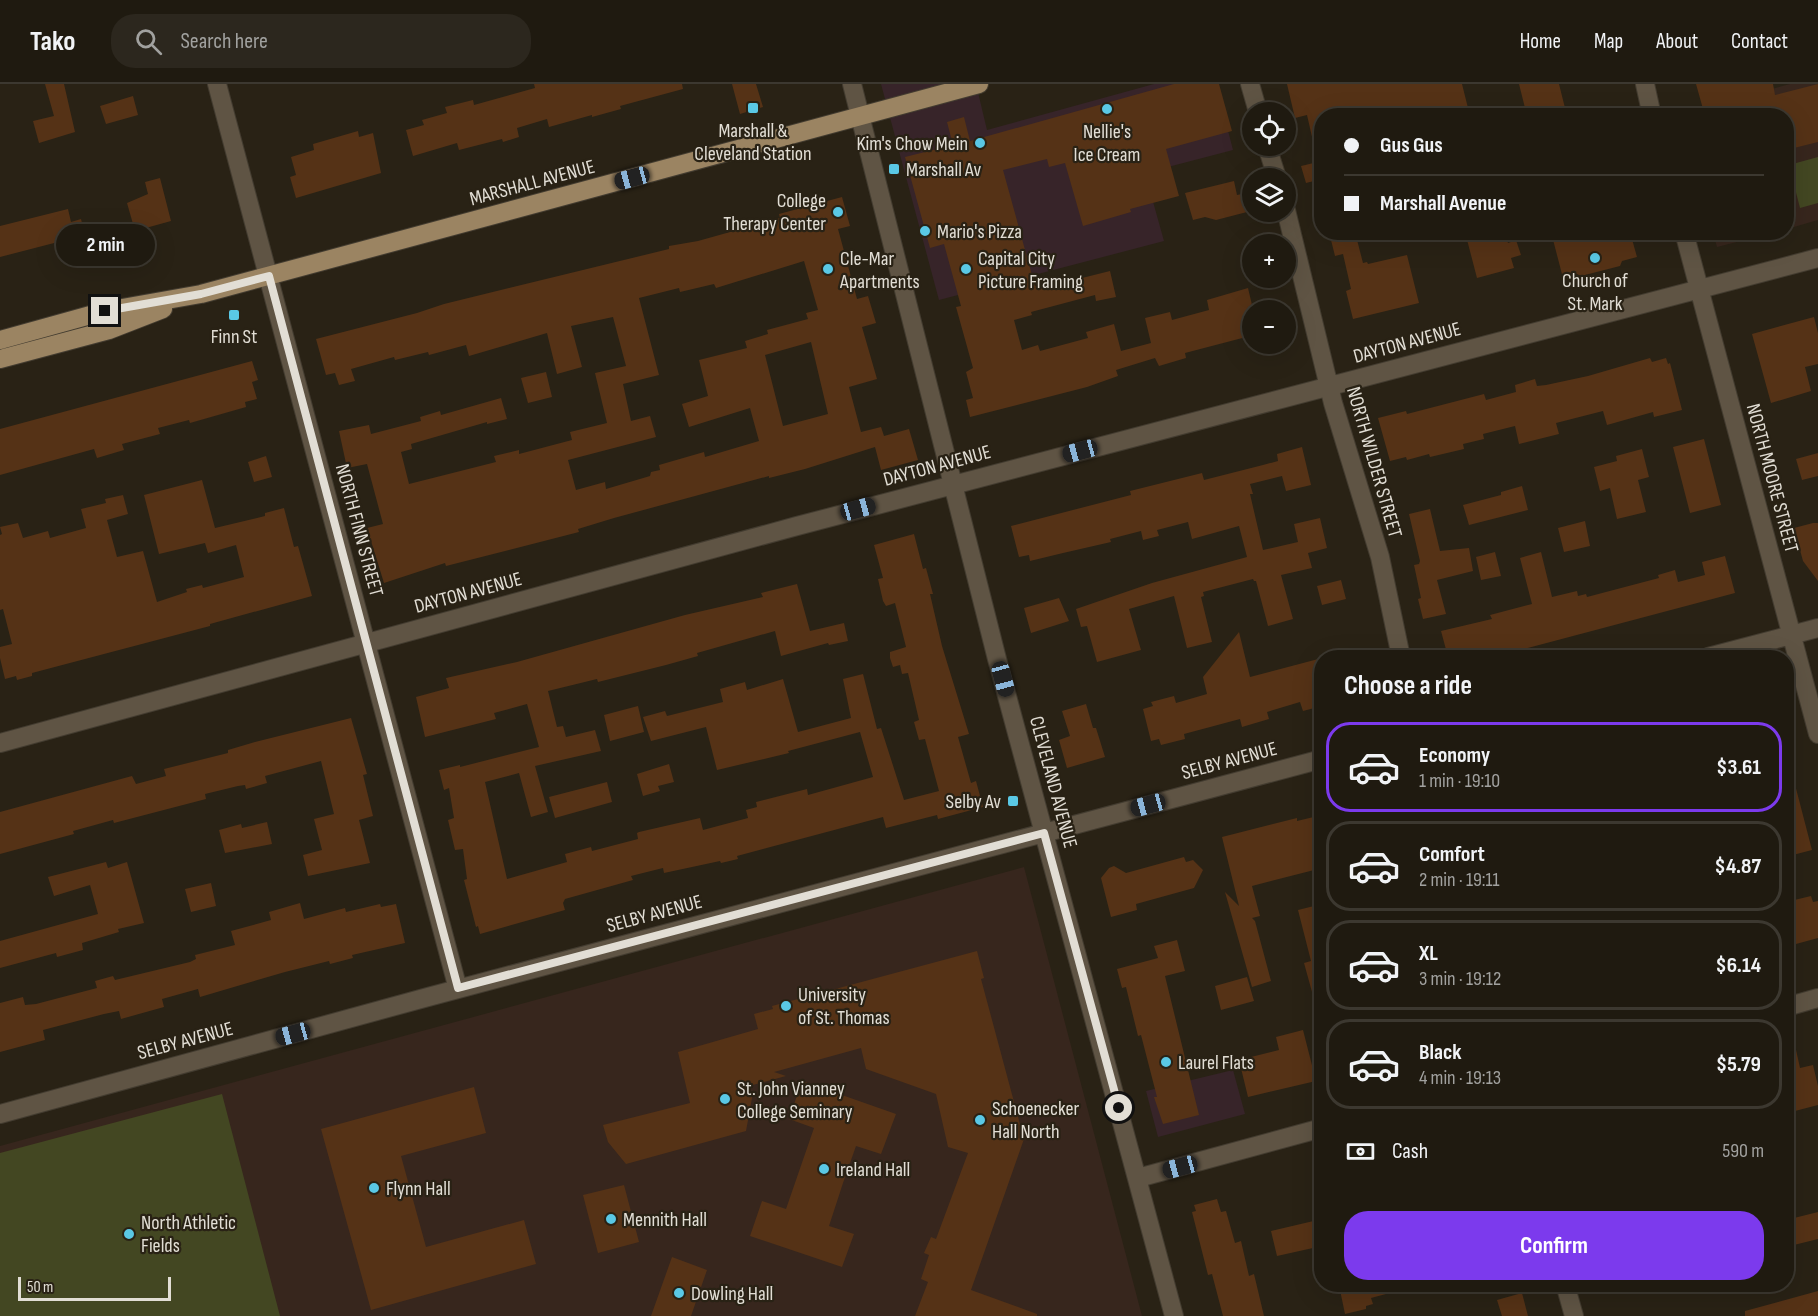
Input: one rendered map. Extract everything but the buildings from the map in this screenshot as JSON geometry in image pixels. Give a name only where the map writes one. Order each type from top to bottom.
[{"type":"main road","name":"MARSHALL AVENUE","points":[[0,340],[105,311],[201,294],[861,118],[979,84]]},
{"type":"main road","name":"MARSHALL AVENUE","points":[[0,360],[109,330],[201,294]]},
{"type":"street","name":"NORTH FINN STREET","points":[[217,84],[458,988]]},
{"type":"street","name":"CLEVELAND AVENUE","points":[[852,84],[1044,833],[1174,1316]]},
{"type":"street","points":[[1250,84],[1255,102]]},
{"type":"street","points":[[1645,84],[1650,108]]},
{"type":"street","name":"NORTH WILDER STREET","points":[[1289,222],[1329,385],[1380,557],[1400,650]]},
{"type":"street","name":"NORTH MOORE STREET","points":[[1686,240],[1818,734]]},
{"type":"street","name":"DAYTON AVENUE","points":[[0,743],[954,484],[1818,258]]},
{"type":"street","points":[[1734,650],[1818,628]]},
{"type":"street","name":"SELBY AVENUE","points":[[0,1114],[458,988],[1314,761]]},
{"type":"street","points":[[1794,1004],[1818,998]]},
{"type":"street","points":[[1138,1178],[1314,1130]]},
{"type":"street","points":[[1567,1292],[1574,1316]]},
{"type":"shaded area","points":[[881,84],[976,84],[987,130],[1154,84],[1216,84],[1233,150],[1145,173],[1164,241],[939,300]]},
{"type":"shaded area","points":[[1790,84],[1818,84],[1818,220],[1794,227],[1794,108],[1704,108]]},
{"type":"shaded area","points":[[1715,240],[1744,240],[1717,247]]},
{"type":"shaded area","name":"University of St. Thomas","points":[[1024,867],[1142,1316],[0,1316],[0,1146]]},
{"type":"shaded area","points":[[1233,1070],[1245,1114],[1158,1137],[1146,1091]]},
{"type":"green space","points":[[1818,157],[1818,203],[1800,208],[1794,185],[1794,164]]},
{"type":"green space","name":"North Athletic Fields","points":[[222,1094],[280,1316],[0,1316],[0,1153]]},
{"type":"place","name":"Marshall & Cleveland Station","points":[[753,108]]},
{"type":"place","name":"Nellie's Ice Cream","points":[[1107,109]]},
{"type":"place","name":"Kim's Chow Mein","points":[[980,143]]},
{"type":"place","name":"Marshall Av","points":[[894,169]]},
{"type":"place","name":"College Therapy Center","points":[[838,212]]},
{"type":"place","name":"Mario's Pizza","points":[[925,231]]},
{"type":"place","name":"Church of St. Mark","points":[[1595,258]]},
{"type":"place","name":"Cle-Mar Apartments","points":[[828,269]]},
{"type":"place","name":"Capital City Picture Framing","points":[[966,269]]},
{"type":"place","name":"Finn St","points":[[234,315]]},
{"type":"place","name":"Selby Av","points":[[1013,801]]},
{"type":"place","name":"University of St. Thomas","points":[[786,1006]]},
{"type":"place","name":"Laurel Flats","points":[[1166,1062]]},
{"type":"place","name":"St. John Vianney College Seminary","points":[[725,1099]]},
{"type":"place","name":"Schoenecker Hall North","points":[[980,1120]]},
{"type":"place","name":"Ireland Hall","points":[[824,1169]]},
{"type":"place","name":"Flynn Hall","points":[[374,1188]]},
{"type":"place","name":"Mennith Hall","points":[[611,1219]]},
{"type":"place","name":"North Athletic Fields","points":[[129,1234]]},
{"type":"place","name":"Dowling Hall","points":[[679,1293]]},
{"type":"route","points":[[105,311],[201,294],[269,276],[458,988],[1044,833],[1119,1108]]}]
